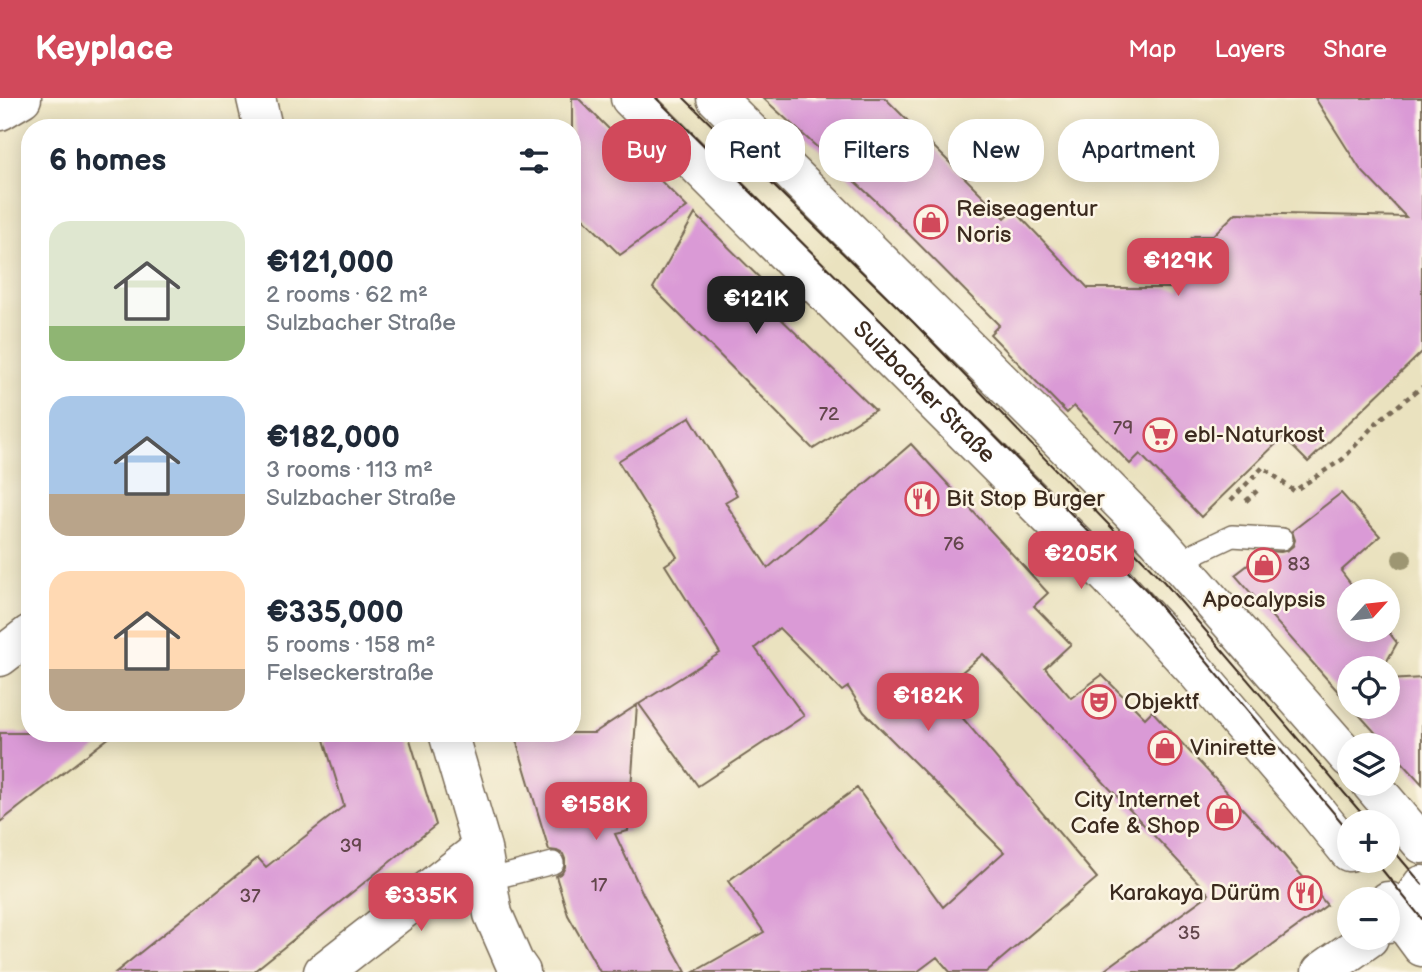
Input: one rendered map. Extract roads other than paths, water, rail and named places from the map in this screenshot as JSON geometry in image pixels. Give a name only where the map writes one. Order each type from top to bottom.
[{"type":"main road","points":[[0,111],[22,98]]},
{"type":"main road","points":[[256,98],[261,119]]},
{"type":"main road","name":"Sulzbacher Straße","points":[[630,98],[1110,578],[1202,678],[1337,837]]},
{"type":"main road","points":[[716,98],[1157,540],[1337,744]]},
{"type":"main road","points":[[0,657],[21,641]]},
{"type":"main road","points":[[451,742],[485,864],[493,914],[521,972]]},
{"type":"main road","points":[[1381,796],[1422,844]]},
{"type":"main road","points":[[323,972],[485,864]]},
{"type":"main road","points":[[1400,908],[1410,903],[1422,885]]},
{"type":"main road","points":[[1400,927],[1422,947]]},
{"type":"main road","points":[[1321,972],[1346,950]]},
{"type":"lane","points":[[1180,565],[1198,552],[1231,536],[1282,540]]},
{"type":"lane","points":[[485,864],[553,863]]},
{"type":"tram line","points":[[656,98],[899,339],[1149,593],[1337,817]]},
{"type":"tram line","points":[[684,98],[914,323],[1164,582],[1359,810]]},
{"type":"tram line","points":[[1400,858],[1422,884]]},
{"type":"tram line","points":[[1385,873],[1422,919]]},
{"type":"place","name":"Reiseagentur Noris","points":[[931,222]]},
{"type":"place","name":"ebl-Naturkost","points":[[1160,435]]},
{"type":"place","name":"Bit Stop Burger","points":[[922,499]]},
{"type":"place","name":"Apocalypsis","points":[[1264,565]]},
{"type":"place","name":"Objektf","points":[[1099,702]]},
{"type":"place","name":"Vinirette","points":[[1165,748]]},
{"type":"place","name":"City Internet Cafe & Shop","points":[[1224,813]]},
{"type":"place","name":"Karakaya Dürüm","points":[[1305,893]]}]
